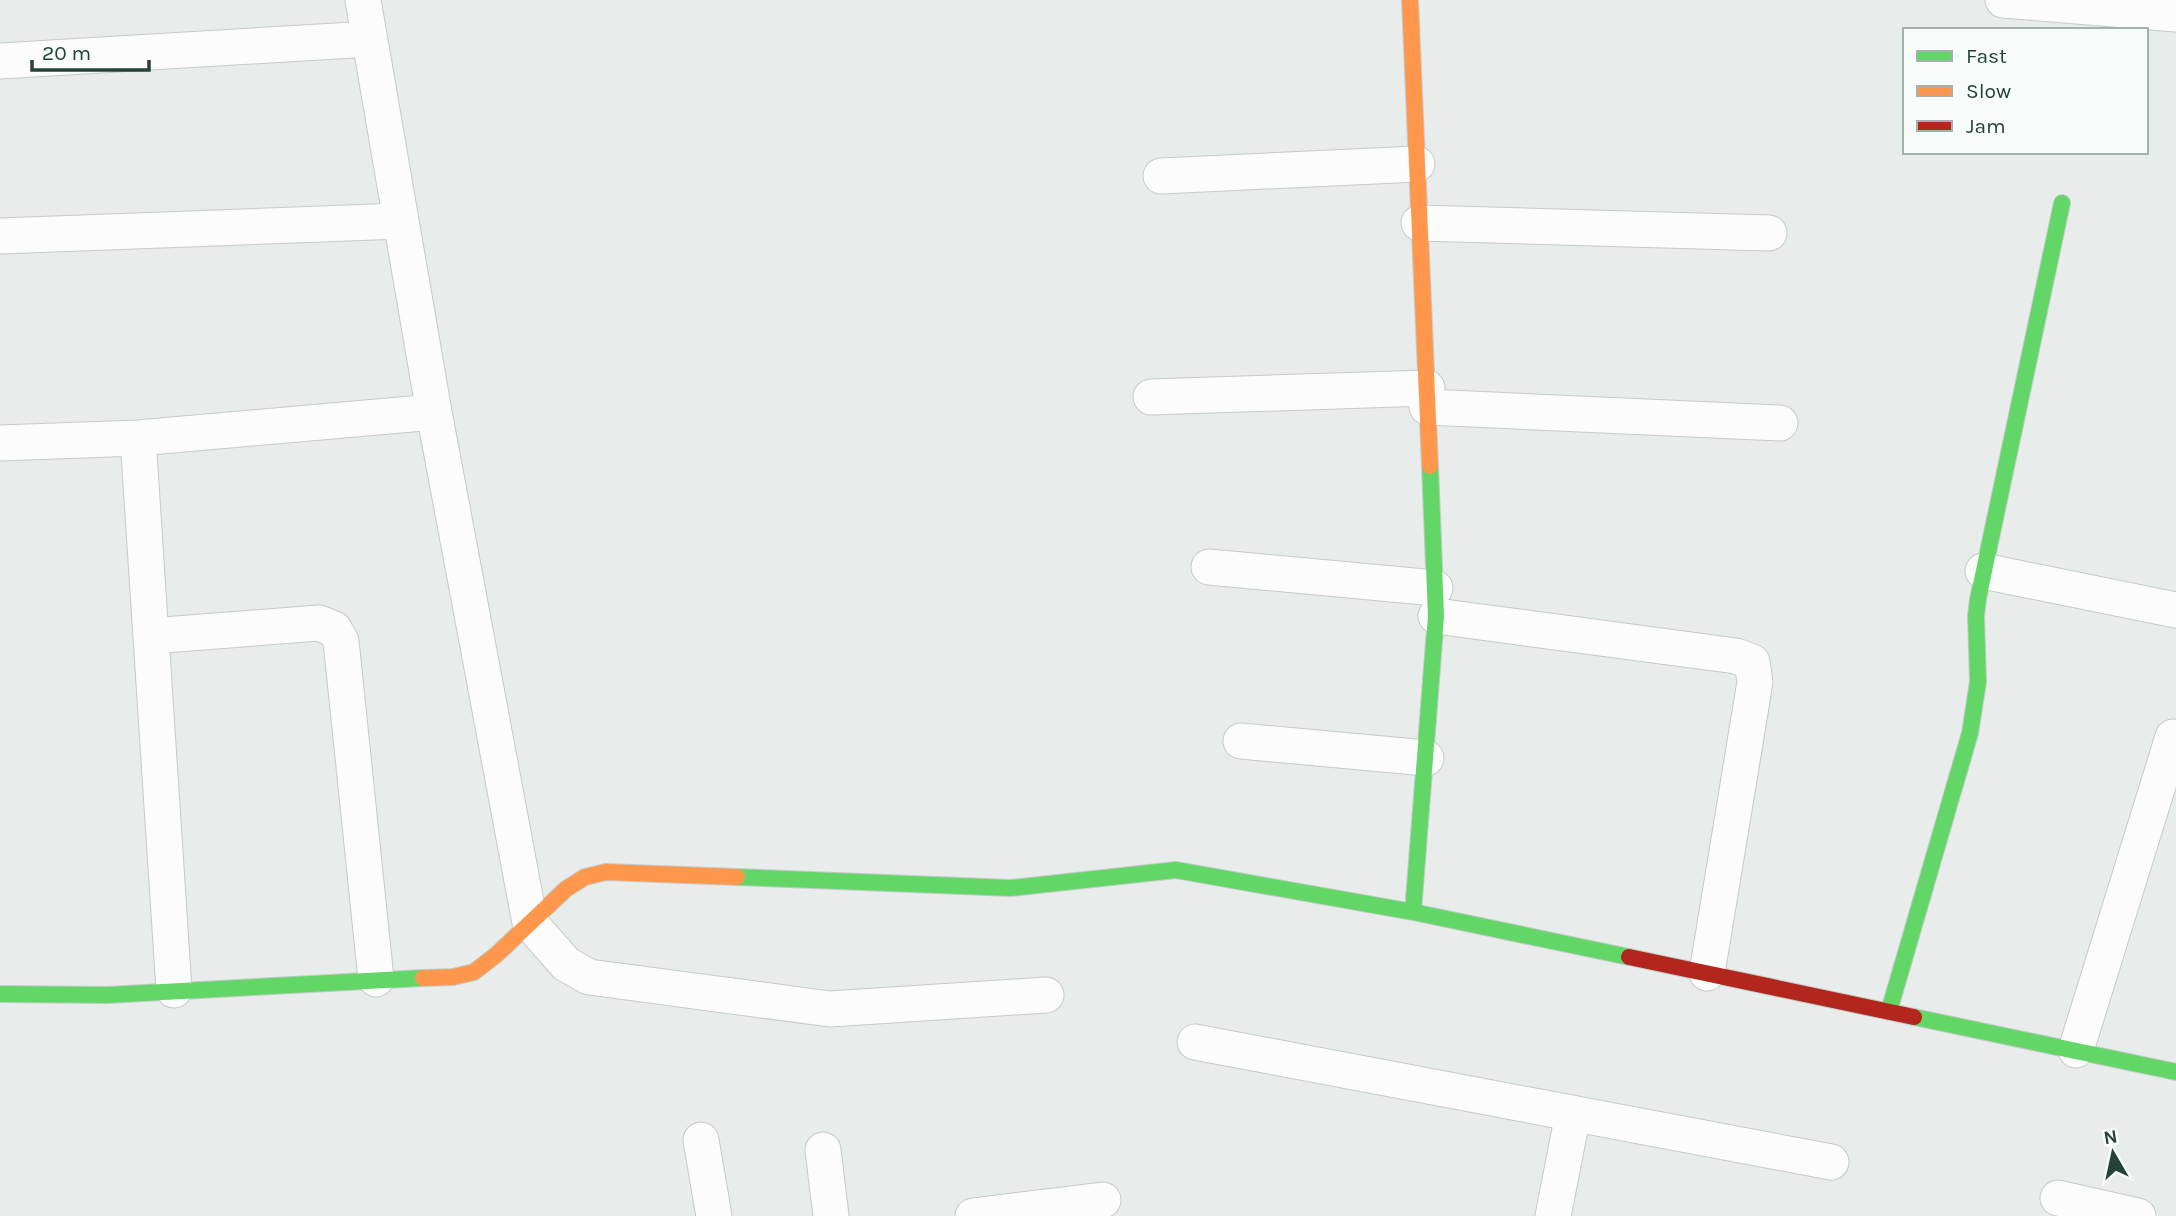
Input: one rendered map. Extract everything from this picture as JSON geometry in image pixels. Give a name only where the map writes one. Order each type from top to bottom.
[{"type":"street","points":[[363,0],[433,412],[530,923],[566,964],[589,977],[830,1009],[1046,995]]},
{"type":"street","points":[[1410,0],[1436,602],[1413,912]]},
{"type":"street","points":[[2003,0],[2176,14]]},
{"type":"street","points":[[0,61],[370,39]]},
{"type":"street","points":[[1161,176],[1417,163]]},
{"type":"street","points":[[1889,1011],[1970,733],[1978,682],[1976,616],[1983,571],[2062,204]]},
{"type":"street","points":[[0,236],[401,221]]},
{"type":"street","points":[[1419,223],[1769,233]]},
{"type":"street","points":[[1151,397],[1427,398],[1780,423]]},
{"type":"street","points":[[0,443],[138,438],[433,412]]},
{"type":"street","points":[[138,438],[174,990]]},
{"type":"street","points":[[1209,567],[1436,602],[1736,656],[1752,662],[1755,682],[1707,973]]},
{"type":"street","points":[[1983,571],[2176,610]]},
{"type":"street","points":[[151,636],[319,623],[334,629],[341,641],[376,979]]},
{"type":"street","points":[[2076,1050],[2173,737]]},
{"type":"street","points":[[1241,741],[1426,758]]},
{"type":"street","points":[[0,993],[107,995],[453,977],[474,972],[496,955],[566,889],[585,877],[606,872],[1011,888],[1176,870],[1413,912],[2176,1072]]},
{"type":"street","points":[[1195,1042],[1831,1163]]},
{"type":"street","points":[[1553,1216],[1573,1114]]},
{"type":"street","points":[[701,1140],[714,1216]]},
{"type":"street","points":[[822,1150],[831,1216]]},
{"type":"street","points":[[2058,1198],[2138,1216]]},
{"type":"street","points":[[972,1216],[1103,1200]]},
{"type":"traffic: fast","points":[[1889,1011],[1970,733],[1978,682],[1978,599],[2062,203]]},
{"type":"traffic: fast","points":[[1413,912],[1436,616],[1430,466]]},
{"type":"traffic: fast","points":[[737,877],[1011,888],[1176,870],[1413,912],[1629,957]]},
{"type":"traffic: fast","points":[[0,994],[107,995],[423,978]]},
{"type":"traffic: fast","points":[[1914,1017],[2176,1072]]},
{"type":"traffic: slow","points":[[1410,0],[1430,466]]},
{"type":"traffic: slow","points":[[423,978],[453,977],[474,972],[496,955],[566,889],[585,877],[606,872],[737,877]]},
{"type":"traffic: jam","points":[[1629,957],[1914,1017]]}]
